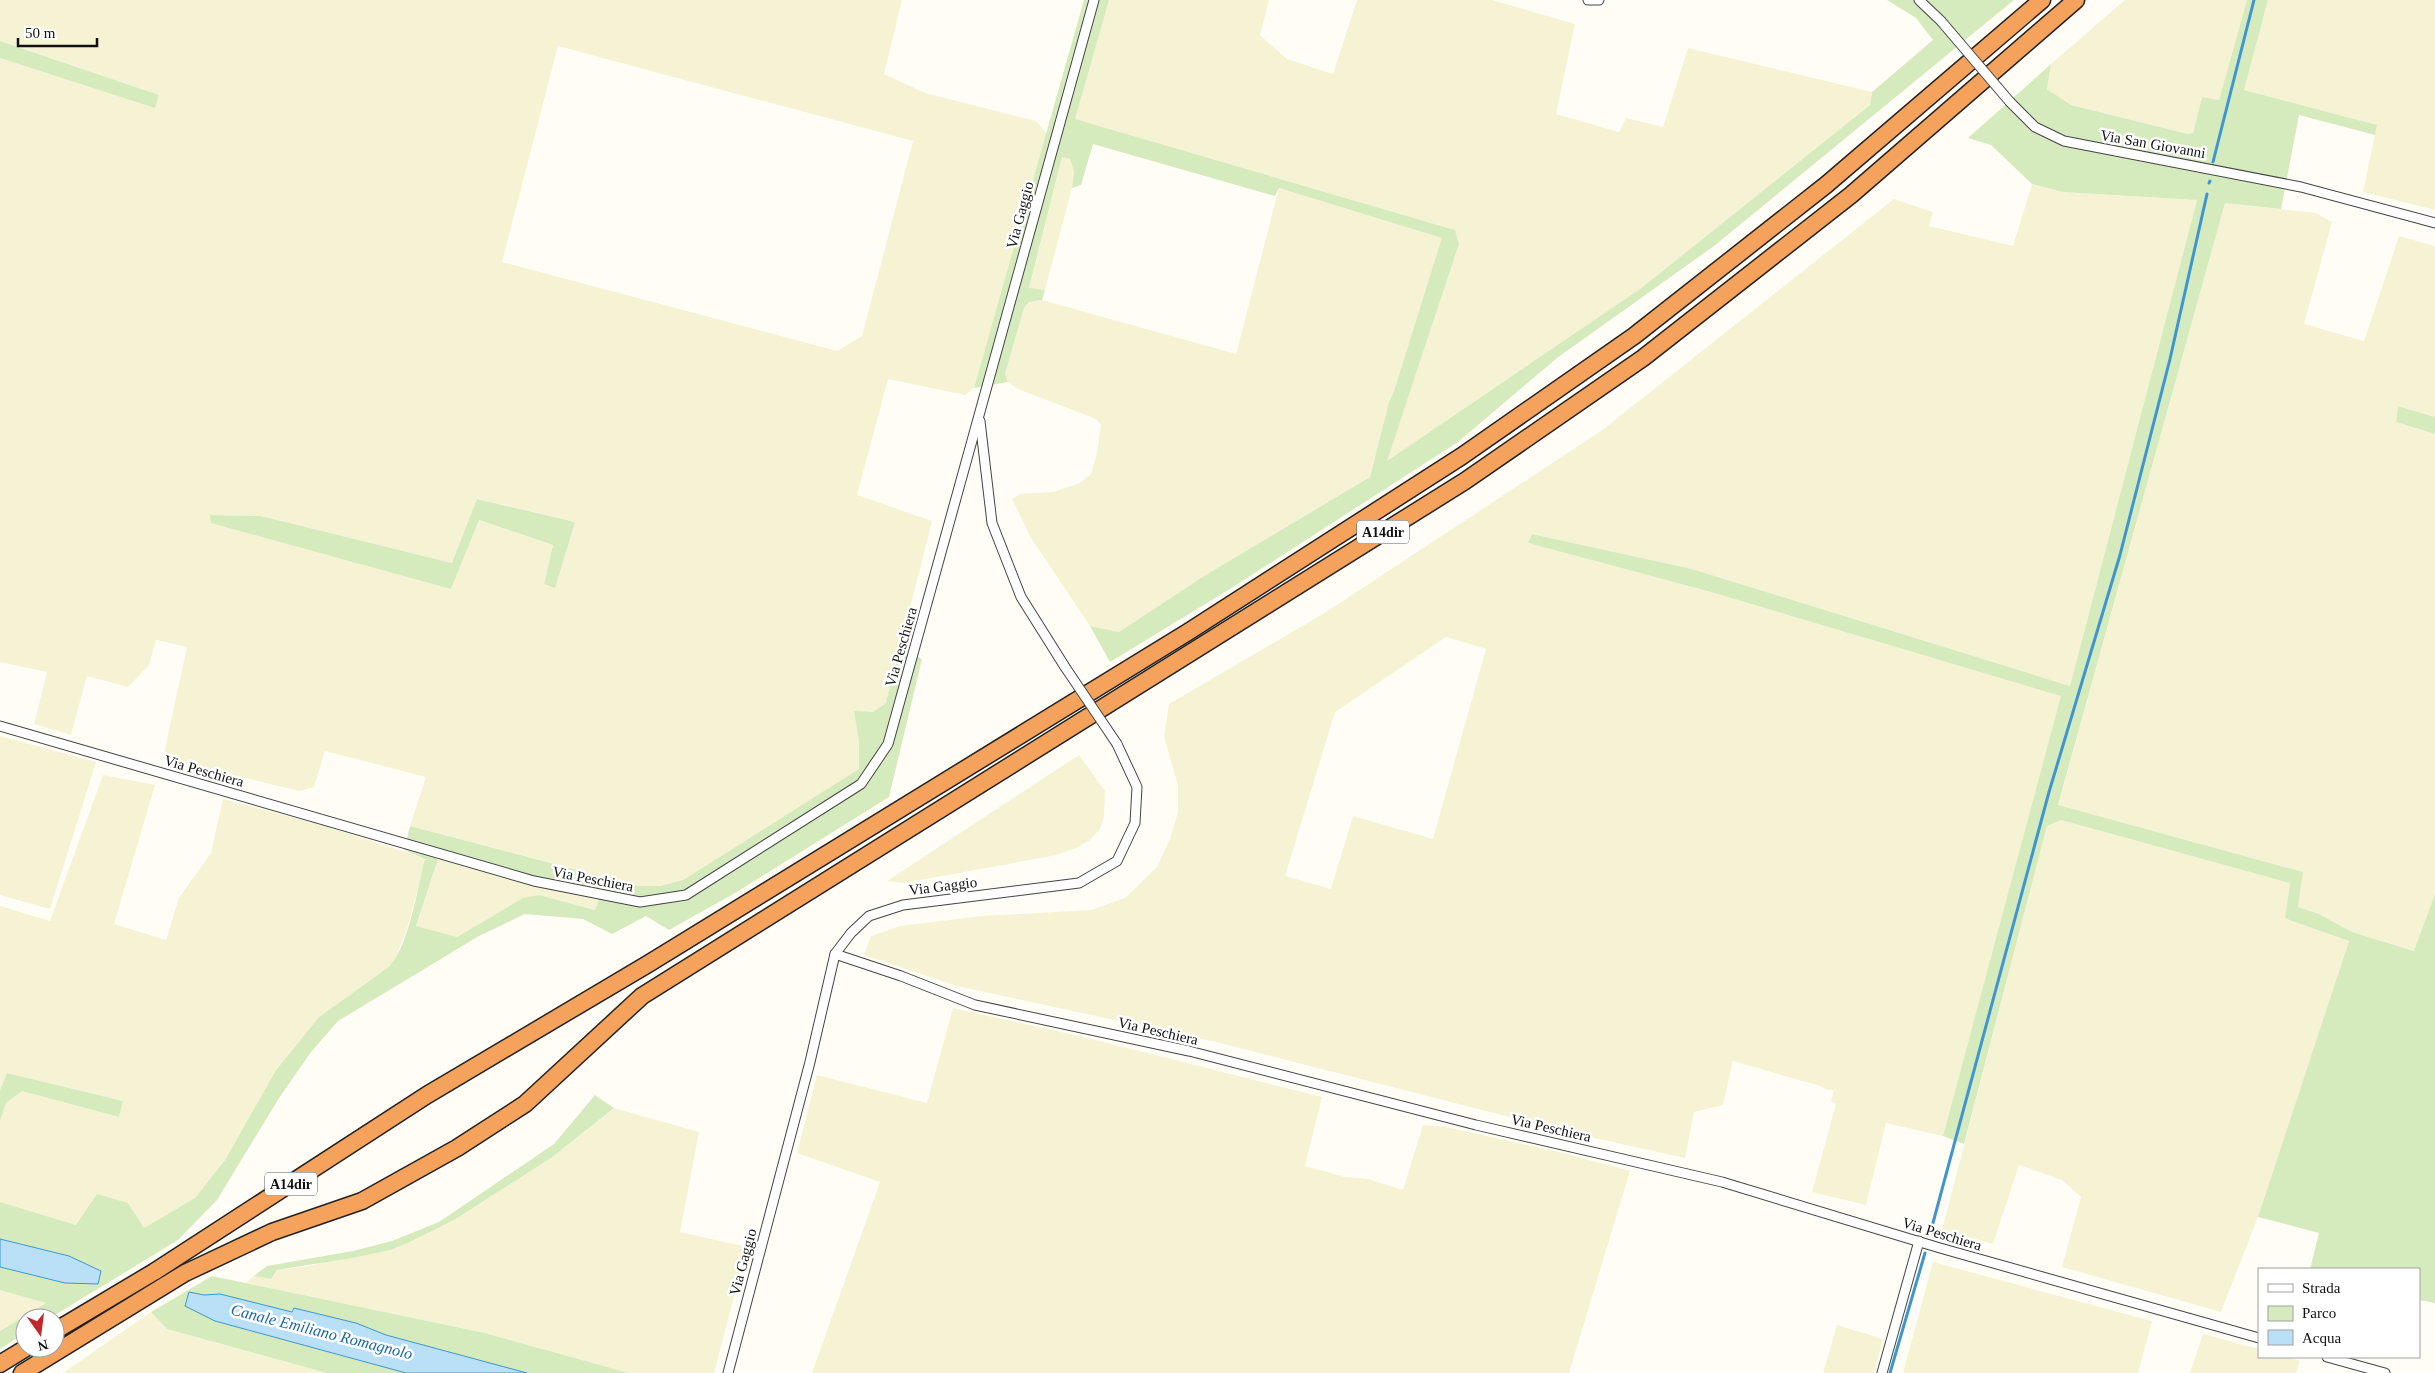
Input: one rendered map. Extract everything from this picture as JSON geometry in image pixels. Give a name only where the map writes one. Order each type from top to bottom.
[{"type":"highway","name":"A14dir","points":[[65,1325],[154,1272],[427,1096],[648,964],[1180,637],[1462,456],[1634,336],[1818,192],[2042,0]]},
{"type":"highway","name":"A14dir","points":[[22,1373],[185,1273],[272,1232],[362,1202],[457,1148],[525,1104],[642,996],[1465,481],[1643,358],[1851,195],[2076,0]]},
{"type":"highway","points":[[0,1364],[15,1355]]},
{"type":"street","name":"Via Gaggio","points":[[973,437],[1094,0]]},
{"type":"street","points":[[1588,0],[1599,0]]},
{"type":"street","name":"Via San Giovanni","points":[[1919,0],[1941,21],[2010,102],[2035,127],[2064,140],[2301,186],[2435,223]]},
{"type":"street","name":"Via Gaggio","points":[[728,1373],[808,1071],[835,954],[851,933],[869,916],[894,908],[1079,883],[1117,861],[1135,823],[1137,787],[1117,744],[1021,597],[992,523],[979,415]]},
{"type":"street","name":"Via Peschiera","points":[[0,726],[534,881],[640,902],[686,895],[861,784],[888,744],[973,437]]},
{"type":"street","name":"Via Peschiera","points":[[835,954],[901,976],[975,1005],[1189,1051],[1476,1125],[1722,1182],[1919,1241],[2258,1338]]},
{"type":"street","points":[[1882,1373],[1919,1241]]},
{"type":"street","points":[[2331,1358],[2385,1373]]},
{"type":"shaded area","points":[[0,0],[902,0],[884,74],[925,93],[1036,121],[1047,134],[974,388],[965,395],[888,379],[857,495],[932,521],[886,703],[873,713],[855,711],[860,769],[683,880],[660,886],[640,886],[410,826],[426,777],[325,751],[314,787],[299,791],[163,758],[187,647],[156,640],[149,665],[128,687],[87,676],[71,735],[34,724],[47,672],[0,662],[0,58],[155,107],[159,95],[0,41]],"holes":[[[558,46],[913,141],[862,336],[837,351],[502,262]],[[478,499],[575,522],[544,584],[553,545],[478,520],[451,589],[210,515],[261,516],[452,563]]]},
{"type":"shaded area","points":[[1109,0],[1269,0],[1260,35],[1287,59],[1333,74],[1357,0],[1492,0],[1575,24],[1556,114],[1619,132],[1626,118],[1663,127],[1688,48],[1872,92],[1870,105],[1640,289],[1386,462],[1459,244],[1455,230],[1074,119]]},
{"type":"shaded area","points":[[2125,0],[2247,0],[2219,100],[2202,97],[2193,133],[2188,134],[2071,105],[2047,89],[2051,64]]},
{"type":"shaded area","points":[[2268,0],[2435,0],[2435,210],[2363,192],[2377,125],[2244,90]]},
{"type":"shaded area","points":[[1062,157],[1070,159],[1074,172],[1072,188],[1045,290],[1029,289]]},
{"type":"shaded area","points":[[2032,184],[2062,192],[2197,200],[2070,686],[1692,569],[1532,534],[1528,543],[1711,592],[2062,696],[1943,1136],[1886,1123],[1866,1205],[1812,1192],[1836,1104],[1831,1101],[1834,1090],[1827,1090],[1820,1086],[1733,1061],[1723,1105],[1694,1112],[1685,1158],[1568,1132],[1216,1042],[957,986],[864,955],[871,936],[900,926],[982,916],[1091,910],[1125,898],[1157,867],[1170,839],[1178,812],[1178,786],[1164,736],[1169,704],[1323,614],[1601,431],[1894,199],[1933,212],[1929,226],[2013,246]],"holes":[[[1446,637],[1486,649],[1433,839],[1353,816],[1331,889],[1285,876],[1335,712]]]},
{"type":"shaded area","points":[[1279,188],[1443,238],[1389,402],[1370,477],[1204,576],[1119,632],[1090,626],[1031,538],[1012,499],[1020,494],[1053,492],[1080,483],[1091,474],[1097,453],[1101,425],[1096,419],[1018,389],[1008,382],[1005,374],[1024,308],[1029,302],[1042,300],[1236,354]]},
{"type":"shaded area","points":[[2225,203],[2316,213],[2332,222],[2304,324],[2364,341],[2399,236],[2435,246],[2435,417],[2398,406],[2396,422],[2435,434],[2435,894],[2415,951],[2352,932],[2319,914],[2298,907],[2303,872],[2058,806]]},
{"type":"shaded area","points":[[0,736],[96,762],[50,909],[0,895]]},
{"type":"shaded area","points":[[1079,755],[1105,791],[1104,816],[1100,829],[1090,840],[1057,855],[904,883],[887,881]]},
{"type":"shaded area","points":[[103,775],[155,785],[114,924],[166,940],[179,898],[211,853],[223,799],[322,825],[426,859],[407,929],[395,959],[390,966],[319,1017],[276,1070],[225,1160],[195,1198],[144,1228],[128,1203],[76,1225],[0,1202],[0,1121],[6,1103],[22,1090],[119,1117],[123,1101],[7,1073],[0,1090],[0,906],[50,921]]},
{"type":"shaded area","points":[[2061,820],[2290,883],[2285,917],[2349,941],[2258,1217],[2221,1312],[2062,1267],[2081,1197],[2062,1180],[2019,1165],[1993,1244],[1942,1230],[2047,826]]},
{"type":"shaded area","points":[[438,859],[599,899],[595,910],[539,895],[490,917],[457,938],[416,927]]},
{"type":"shaded area","points":[[953,1008],[1088,1038],[1322,1097],[1305,1166],[1345,1177],[1368,1179],[1403,1190],[1423,1125],[1446,1127],[1563,1153],[1630,1171],[1569,1373],[812,1373],[880,1182],[797,1153],[817,1075],[927,1103]]},
{"type":"shaded area","points":[[614,1108],[699,1132],[680,1232],[747,1247],[714,1373],[629,1373],[485,1333],[246,1283],[254,1276],[271,1279],[277,1270],[309,1266],[410,1242],[454,1220],[551,1158]]},
{"type":"shaded area","points":[[1933,1262],[2152,1321],[2138,1373],[1903,1373]]},
{"type":"shaded area","points":[[0,1290],[38,1299],[46,1303],[38,1308],[15,1308],[15,1322],[0,1331]]},
{"type":"shaded area","points":[[151,1312],[167,1329],[327,1373],[63,1373]]},
{"type":"shaded area","points":[[1837,1325],[1883,1339],[1874,1373],[1823,1373]]},
{"type":"shaded area","points":[[2203,1334],[2258,1349],[2258,1358],[2289,1358],[2300,1361],[2296,1373],[2190,1373]]},
{"type":"green space","points":[[1084,0],[1109,0],[1075,119],[1455,230],[1459,244],[1387,461],[1640,289],[1870,105],[1872,92],[1933,40],[1916,18],[1887,0],[2014,0],[1714,246],[1557,358],[1458,442],[1230,589],[1110,662],[1090,626],[1119,632],[1204,576],[1370,477],[1389,402],[1442,238],[1279,188],[1275,196],[1093,144],[1081,185],[1072,188],[1074,172],[1070,159],[1062,157],[1029,288],[1045,290],[1042,300],[1029,302],[1024,308],[1005,374],[1008,382],[974,388]]},
{"type":"green space","points":[[2247,0],[2268,0],[2244,90],[2377,125],[2375,135],[2299,115],[2281,209],[2225,203],[2058,805],[2303,872],[2298,907],[2319,914],[2352,932],[2414,951],[2435,894],[2435,1303],[2420,1300],[2420,1268],[2310,1268],[2319,1233],[2258,1217],[2349,941],[2285,917],[2290,883],[2061,820],[2047,826],[1964,1144],[1943,1136],[2061,696],[1711,592],[1528,543],[1532,534],[1692,569],[2070,686],[2197,200],[2062,192],[2032,184],[1991,145],[1968,138],[2051,64],[2047,89],[2071,105],[2188,134],[2193,133],[2202,97],[2219,100]]},
{"type":"green space","points":[[0,41],[159,95],[155,108],[0,58]]},
{"type":"green space","points":[[2398,406],[2435,417],[2435,434],[2396,422]]},
{"type":"green space","points":[[477,499],[575,522],[555,588],[544,584],[553,545],[479,520],[451,589],[211,523],[210,515],[261,516],[452,563]]},
{"type":"green space","points":[[900,647],[922,659],[889,797],[735,893],[669,930],[646,916],[612,934],[583,919],[525,914],[479,936],[338,1021],[311,1052],[279,1098],[217,1200],[178,1240],[65,1309],[38,1308],[46,1303],[0,1290],[0,1267],[65,1283],[79,1282],[101,1271],[69,1256],[0,1239],[0,1202],[76,1225],[97,1194],[128,1203],[144,1228],[195,1198],[225,1160],[276,1070],[319,1017],[390,966],[397,955],[408,929],[425,859],[404,850],[410,826],[639,886],[660,886],[683,880],[859,769],[859,741],[854,711],[873,712],[886,703]],"holes":[[[438,859],[599,899],[595,910],[539,895],[523,898],[457,937],[416,926]]]},
{"type":"green space","points":[[7,1073],[123,1101],[119,1117],[22,1091],[6,1103],[0,1121],[0,1090]]},
{"type":"green space","points":[[595,1095],[614,1108],[551,1158],[454,1220],[390,1250],[277,1270],[271,1279],[254,1276],[267,1266],[353,1251],[392,1241],[439,1222],[554,1144]]},
{"type":"green space","points":[[212,1276],[485,1333],[629,1373],[327,1373],[167,1329],[151,1312]]},
{"type":"green space","points":[[15,1322],[15,1339],[0,1349],[0,1331]]},
{"type":"water","points":[[0,1239],[69,1256],[101,1271],[98,1284],[65,1283],[0,1267]]},
{"type":"water","name":"Canale Emiliano Romagnolo","points":[[189,1292],[204,1295],[220,1294],[292,1312],[294,1308],[356,1323],[386,1335],[527,1373],[406,1373],[215,1321],[185,1306]]},
{"type":"waterway","points":[[2213,162],[2254,0]]},
{"type":"waterway","points":[[1930,1234],[2049,792],[2120,555],[2170,359],[2207,194]]},
{"type":"waterway","points":[[1890,1373],[1925,1253]]}]
